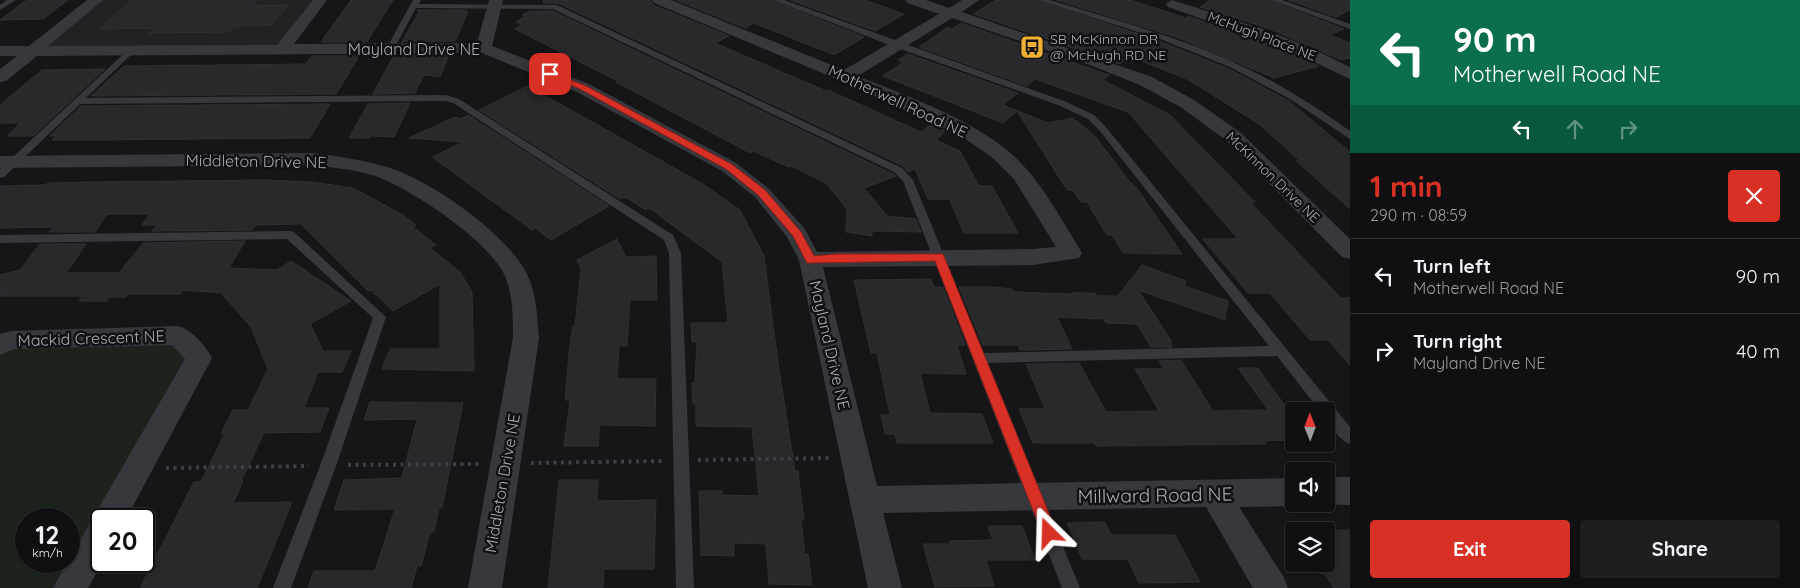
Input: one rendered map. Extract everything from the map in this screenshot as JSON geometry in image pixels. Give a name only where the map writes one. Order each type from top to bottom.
[{"type":"street","points":[[0,77],[96,0]]},
{"type":"street","points":[[282,49],[320,0]]},
{"type":"street","name":"Motherwell Road NE","points":[[659,0],[846,76],[940,118],[976,137],[1011,164],[1033,192],[1071,253],[1033,257],[836,258],[810,260]]},
{"type":"street","name":"McKinnon Drive NE","points":[[912,0],[1138,78],[1188,104],[1234,137],[1350,252]]},
{"type":"street","points":[[846,76],[972,0]]},
{"type":"street","name":"McHugh Place NE","points":[[1170,1],[1255,31],[1334,64],[1350,74]]},
{"type":"street","points":[[484,48],[495,3]]},
{"type":"street","name":"Mayland Drive NE","points":[[0,52],[484,48],[583,88],[729,167],[762,192],[797,234],[810,260],[867,500],[885,588]]},
{"type":"street","name":"Middleton Drive NE","points":[[5,167],[310,158],[351,164],[386,174],[431,197],[486,238],[513,269],[524,302],[526,338],[485,588]]},
{"type":"street","name":"Mackid Crescent NE","points":[[0,345],[11,340],[178,335],[199,358],[115,508]]},
{"type":"street","points":[[1335,491],[1350,491]]},
{"type":"street","name":"Millward Road NE","points":[[867,500],[1285,492]]},
{"type":"street","points":[[1214,493],[1271,588]]},
{"type":"street","points":[[70,588],[90,553]]},
{"type":"lane","points":[[0,8],[12,0]]},
{"type":"lane","points":[[777,0],[898,46],[1062,103],[1091,117],[1102,128],[1350,438]]},
{"type":"lane","points":[[1042,0],[1146,32],[1232,64],[1281,89],[1319,113],[1350,136]]},
{"type":"lane","points":[[1276,0],[1350,27]]},
{"type":"lane","points":[[390,49],[416,3],[495,3],[554,7],[898,170],[908,180],[1071,588]]},
{"type":"lane","points":[[5,167],[79,101],[130,51]]},
{"type":"lane","points":[[79,101],[446,98],[456,101],[669,238],[675,253],[685,588]]},
{"type":"lane","points":[[0,239],[290,235],[380,317],[282,588]]},
{"type":"lane","points":[[979,358],[1281,352]]},
{"type":"shaded area","points":[[96,0],[320,0],[282,49],[32,51]]},
{"type":"shaded area","points":[[178,335],[199,358],[108,508],[90,508],[90,553],[80,570],[80,508],[15,508],[15,573],[78,573],[70,588],[0,588],[0,345]]},
{"type":"building","points":[[27,0],[68,0],[43,19],[0,20]]},
{"type":"building","points":[[131,0],[257,0],[252,6],[288,5],[271,25],[234,26],[229,32],[149,33],[155,28],[99,29]]},
{"type":"building","points":[[351,0],[393,0],[367,42],[321,42]]},
{"type":"building","points":[[544,0],[650,0],[653,5],[729,36],[715,43],[826,91],[828,90],[921,132],[931,124],[946,131],[936,140],[960,151],[979,186],[992,186],[1018,233],[964,233],[949,199],[928,199],[915,169],[908,172],[903,166],[558,3],[543,3]]},
{"type":"building","points":[[676,0],[771,0],[864,37],[834,55],[754,23],[745,28]]},
{"type":"building","points":[[790,0],[865,0],[904,14],[875,31]]},
{"type":"building","points":[[996,0],[1036,0],[1159,41],[1229,69],[1289,101],[1350,152],[1350,209],[1296,161],[1300,161],[1259,124],[1187,79],[1129,56],[1120,64],[974,14]]},
{"type":"building","points":[[1056,0],[1130,0],[1186,18],[1188,16],[1279,48],[1319,66],[1274,78],[1179,38]]},
{"type":"building","points":[[1210,0],[1269,0],[1344,29],[1330,35],[1350,43],[1350,58],[1341,60],[1270,29],[1200,7]]},
{"type":"building","points":[[1288,0],[1350,0],[1350,10],[1336,17]]},
{"type":"building","points":[[417,10],[465,10],[468,12],[455,41],[402,42],[419,12]]},
{"type":"building","points":[[530,11],[553,11],[893,174],[896,176],[864,188],[887,216],[916,219],[921,232],[872,231],[872,236],[846,232],[847,209],[826,183],[792,166],[789,167],[753,151],[750,153],[616,82],[618,81],[515,29],[522,24],[516,22],[526,16],[522,15]]},
{"type":"building","points":[[961,23],[1109,75],[1103,80],[1170,115],[1255,202],[1250,202],[1341,298],[1350,298],[1350,365],[1328,340],[1310,340],[1270,293],[1248,293],[1203,239],[1238,239],[1128,112],[1035,79],[1027,86],[919,47],[948,27],[952,29]]},
{"type":"building","points":[[908,54],[1018,93],[1003,105],[1048,123],[1073,118],[1094,135],[1130,182],[1136,187],[1182,254],[1123,253],[1112,235],[1107,235],[1087,202],[1081,202],[1073,190],[1067,190],[1017,111],[1003,123],[883,76],[903,62],[898,60]]},
{"type":"building","points":[[394,55],[449,55],[440,77],[424,75],[415,93],[373,94]]},
{"type":"building","points":[[312,56],[359,56],[336,94],[91,96],[124,66],[306,64]]},
{"type":"building","points":[[105,69],[33,136],[7,136],[20,123],[0,123],[0,105],[42,70]]},
{"type":"building","points":[[528,86],[703,184],[740,210],[764,256],[795,471],[798,471],[804,520],[801,520],[805,554],[808,554],[812,585],[769,584],[766,544],[734,543],[734,556],[701,555],[699,491],[722,491],[722,495],[759,496],[752,427],[696,426],[696,404],[693,404],[692,383],[695,383],[697,342],[692,342],[691,323],[728,323],[722,262],[649,208],[646,210],[625,197],[620,199],[479,110]]},
{"type":"building","points":[[410,103],[394,137],[371,136],[370,138],[349,138],[368,104]]},
{"type":"building","points":[[330,104],[310,138],[52,140],[56,136],[50,136],[81,106]]},
{"type":"building","points":[[468,115],[609,206],[551,240],[535,228],[532,230],[432,157],[463,142],[409,138],[455,117],[461,119]]},
{"type":"building","points":[[264,180],[311,182],[353,188],[403,215],[416,225],[413,227],[436,245],[430,248],[460,272],[472,292],[474,371],[382,369],[390,349],[440,349],[440,284],[393,311],[371,290],[368,291],[301,224],[255,225],[252,230],[152,231],[157,225],[142,225],[150,214],[107,214],[95,232],[49,232],[53,227],[0,228],[0,186],[92,182]]},
{"type":"building","points":[[617,239],[626,257],[656,256],[657,300],[630,300],[627,346],[619,346],[617,379],[656,379],[655,426],[600,425],[598,446],[564,446],[570,400],[565,400],[569,353],[573,326],[575,326],[581,268],[577,260]]},
{"type":"building","points":[[245,241],[229,268],[277,270],[291,261],[351,301],[310,324],[323,351],[351,351],[342,372],[318,372],[304,408],[329,408],[320,432],[264,433],[241,481],[243,481],[233,503],[292,502],[257,588],[140,588],[148,573],[155,573],[155,559],[194,482],[201,482],[225,433],[221,434],[233,410],[248,410],[268,369],[251,327],[221,293],[183,290],[180,294],[128,294],[126,297],[109,297],[107,301],[79,301],[83,296],[0,296],[0,275],[20,270],[40,244],[86,244],[66,273],[119,273],[143,243]]},
{"type":"building","points":[[1142,265],[1186,281],[1184,286],[1228,301],[1225,320],[1138,290],[1172,342],[1169,342],[1172,347],[1151,347],[1137,324],[1106,323],[1104,319],[1057,317],[1072,349],[1020,350],[1018,345],[983,345],[959,287],[992,287],[1012,289],[1014,292],[1095,293],[1097,296],[1118,296]]},
{"type":"building","points":[[931,279],[934,287],[943,287],[965,345],[957,345],[966,374],[920,373],[930,413],[982,414],[993,443],[897,443],[895,434],[885,434],[881,415],[890,415],[877,353],[871,353],[854,280]]},
{"type":"building","points":[[1181,360],[1213,411],[1268,410],[1238,368],[1258,368],[1285,406],[1285,440],[1264,441],[1266,444],[1096,446],[1094,443],[1033,443],[1019,409],[1045,409],[1026,364],[1079,363],[1106,412],[1159,411],[1135,369],[1164,369],[1159,361]]},
{"type":"building","points":[[370,402],[463,403],[442,508],[439,508],[434,532],[430,532],[421,566],[417,566],[411,588],[308,588],[314,571],[375,571],[395,509],[334,510],[344,480],[402,478],[417,419],[364,420]]},
{"type":"building","points":[[559,480],[598,480],[597,501],[656,500],[654,569],[604,569],[603,588],[548,588]]},
{"type":"building","points":[[1105,522],[1111,535],[1175,535],[1200,582],[1139,583],[1128,559],[1082,559],[1067,523]]},
{"type":"building","points":[[988,526],[1022,526],[1035,560],[986,560],[994,586],[935,587],[923,544],[950,544],[950,541],[993,540]]},
{"type":"building","points":[[1335,530],[1350,530],[1350,588],[1334,588],[1325,574],[1319,572],[1335,572]]},
{"type":"place","name":"SB McKinnon DR @ McHugh RD NE","points":[[1032,47]]},
{"type":"route","points":[[550,74],[583,88],[729,167],[762,192],[797,234],[810,260],[939,257],[1049,533]]}]
